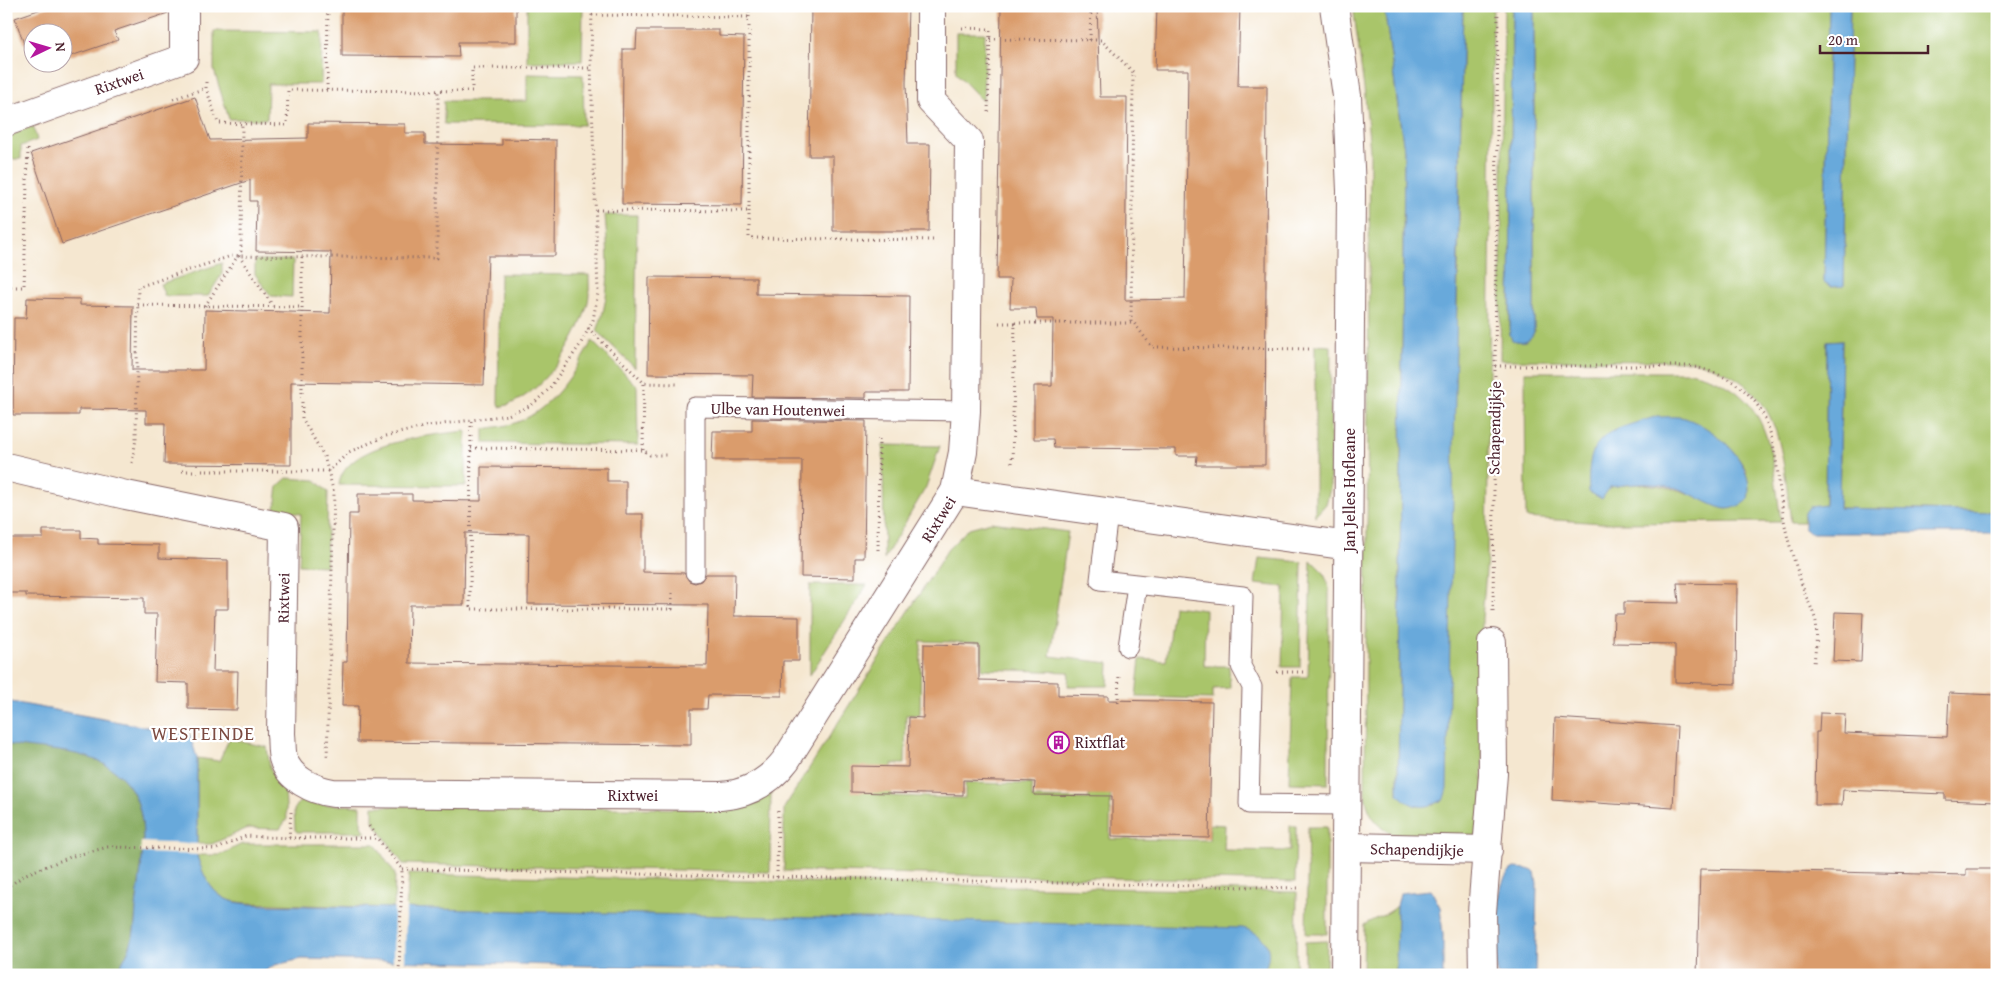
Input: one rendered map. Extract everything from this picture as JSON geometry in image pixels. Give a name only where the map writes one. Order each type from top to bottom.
[{"type":"street","points":[[184,6],[184,58]]},
{"type":"street","name":"Jan Jelles Hofleane","points":[[1334,6],[1347,96],[1351,191],[1345,975]]},
{"type":"street","points":[[931,17],[931,101],[969,141],[966,412],[963,452],[956,491]]},
{"type":"street","name":"Rixtwei","points":[[6,122],[184,58]]},
{"type":"street","name":"Rixtwei","points":[[8,470],[284,527],[281,734],[284,760],[295,776],[312,788],[326,792],[721,796],[736,795],[752,789],[777,772],[956,491],[1349,546]]},
{"type":"street","name":"Schapendijkje","points":[[1483,975],[1482,912],[1493,774],[1492,643]]},
{"type":"street","name":"Schapendijkje","points":[[1346,847],[1488,850]]},
{"type":"lane","name":"Ulbe van Houtenwei","points":[[695,572],[695,407],[966,412]]},
{"type":"lane","points":[[1108,513],[1100,580],[1242,596],[1242,666],[1252,687],[1249,804],[1347,805]]},
{"type":"lane","points":[[1128,647],[1137,584]]},
{"type":"path","points":[[327,90],[328,6]]},
{"type":"path","points":[[180,471],[329,472],[349,452],[386,436],[428,426],[508,415],[532,405],[549,389],[580,345],[593,320],[598,293],[591,68],[592,6]]},
{"type":"path","points":[[749,6],[749,238],[967,240]]},
{"type":"path","points":[[1090,6],[1090,40]]},
{"type":"path","name":"Schapendijkje","points":[[1492,643],[1498,6]]},
{"type":"path","points":[[592,15],[749,17]]},
{"type":"path","points":[[931,17],[990,28],[988,115],[969,141]]},
{"type":"path","points":[[990,39],[1101,40],[1133,72],[1131,323]]},
{"type":"path","points":[[184,58],[205,58],[206,88],[218,123],[242,124],[287,125],[288,90],[472,91],[472,68],[591,68]]},
{"type":"path","points":[[168,101],[206,88]]},
{"type":"path","points":[[126,495],[136,440],[138,287],[231,256],[437,258],[438,91]]},
{"type":"path","points":[[206,306],[241,251],[242,124]]},
{"type":"path","points":[[6,288],[24,287],[26,149],[36,146]]},
{"type":"path","points":[[596,210],[749,212]]},
{"type":"path","points":[[239,256],[273,307]]},
{"type":"path","points":[[302,257],[302,418],[324,456],[334,493],[326,792]]},
{"type":"path","points":[[138,305],[302,307]]},
{"type":"path","points":[[966,323],[1134,323],[1152,347],[1310,349]]},
{"type":"path","points":[[1012,499],[1015,323]]},
{"type":"path","points":[[588,328],[644,383],[696,384],[695,407]]},
{"type":"path","points":[[1495,366],[1691,366],[1714,372],[1734,383],[1754,400],[1768,422],[1776,452],[1787,534],[1816,623],[1814,664]]},
{"type":"path","points":[[643,450],[644,383]]},
{"type":"path","points":[[879,410],[878,568],[899,581]]},
{"type":"path","points":[[471,421],[470,609],[672,609],[671,572],[695,572]]},
{"type":"path","points":[[471,448],[643,450],[650,455],[695,455]]},
{"type":"path","points":[[777,772],[777,877]]},
{"type":"path","points":[[289,838],[295,776]]},
{"type":"path","points":[[6,888],[26,874],[73,856],[108,847],[217,850],[246,836],[377,838],[402,869],[399,973]]},
{"type":"path","points":[[402,869],[1300,888]]},
{"type":"green space","points":[[527,6],[583,6],[582,61],[527,62]]},
{"type":"green space","points":[[1353,6],[1384,6],[1404,150],[1398,793],[1416,806],[1435,805],[1458,279],[1463,6],[1493,6],[1487,558],[1482,618],[1483,798],[1477,835],[1473,837],[1396,835],[1389,832],[1374,819],[1366,801],[1370,151]]},
{"type":"green space","points":[[1504,6],[1512,6],[1510,335],[1516,341],[1526,341],[1534,332],[1534,6],[1829,6],[1824,282],[1832,287],[1844,285],[1850,6],[1997,6],[1997,512],[1839,508],[1842,340],[1827,341],[1825,506],[1804,514],[1803,522],[1791,522],[1784,467],[1772,420],[1760,401],[1744,384],[1722,371],[1692,361],[1500,360]]},
{"type":"green space","points":[[214,31],[322,32],[321,84],[268,84],[267,119],[229,119],[214,70]]},
{"type":"green space","points":[[956,33],[985,33],[983,101],[956,73]]},
{"type":"green space","points":[[527,74],[583,75],[584,125],[444,124],[444,101],[527,101]]},
{"type":"green space","points":[[33,126],[37,140],[21,146],[21,159],[6,159],[6,137]]},
{"type":"green space","points":[[605,215],[637,215],[635,368],[597,331],[605,302],[608,274]]},
{"type":"green space","points":[[255,260],[293,260],[292,297],[271,296],[255,274]]},
{"type":"green space","points":[[222,263],[222,274],[208,296],[165,296],[160,284]]},
{"type":"green space","points":[[500,274],[589,275],[589,294],[582,321],[566,352],[555,367],[529,393],[515,402],[500,407],[498,403]]},
{"type":"green space","points":[[592,341],[637,386],[638,445],[484,443],[484,429],[518,422],[542,408],[562,388]]},
{"type":"green space","points":[[1315,345],[1331,346],[1330,489],[1326,504],[1315,516]]},
{"type":"green space","points":[[1525,372],[1690,372],[1717,381],[1738,393],[1753,409],[1763,428],[1770,449],[1781,522],[1603,523],[1526,518]],"holes":[[[1710,431],[1733,451],[1747,471],[1726,509],[1696,496],[1656,485],[1642,484],[1610,487]]]},
{"type":"green space","points":[[466,431],[466,486],[339,485],[345,470],[356,459],[373,450],[392,443]]},
{"type":"green space","points":[[883,445],[940,446],[926,487],[884,559]]},
{"type":"green space","points":[[287,478],[315,480],[328,492],[326,566],[299,565],[301,514],[275,509],[278,486]]},
{"type":"green space","points":[[991,522],[1068,532],[1050,656],[1109,663],[1108,686],[1068,686],[1069,672],[982,669],[982,643],[921,641],[920,715],[906,715],[905,764],[892,764],[891,796],[965,798],[965,783],[1032,784],[1032,798],[1089,799],[1089,772],[1111,772],[1110,839],[1209,840],[1210,824],[1225,825],[1224,850],[1290,851],[1290,826],[1296,826],[1295,882],[784,871],[784,808],[948,549],[969,528]]},
{"type":"green space","points":[[1259,558],[1302,562],[1300,667],[1282,667],[1284,587],[1255,584]]},
{"type":"green space","points":[[1311,560],[1324,573],[1329,588],[1328,784],[1289,783],[1292,677],[1308,677]]},
{"type":"green space","points":[[810,585],[867,585],[810,675]]},
{"type":"green space","points":[[1173,606],[1205,610],[1204,666],[1229,666],[1230,688],[1213,689],[1213,699],[1136,697],[1140,659],[1166,661]]},
{"type":"green space","points":[[229,739],[267,747],[270,768],[275,779],[285,791],[287,819],[280,829],[248,828],[212,844],[197,844],[197,758],[219,761]]},
{"type":"green space","points":[[6,744],[85,756],[109,767],[124,779],[134,793],[140,809],[143,827],[142,863],[133,935],[129,949],[116,975],[6,975]]},
{"type":"green space","points":[[771,793],[770,872],[403,864],[373,821],[373,806],[736,809],[748,806]]},
{"type":"green space","points":[[300,801],[312,804],[361,806],[361,825],[366,832],[297,832],[295,830],[294,810]]},
{"type":"green space","points":[[1308,827],[1327,827],[1327,934],[1306,934]]},
{"type":"green space","points":[[242,844],[375,844],[395,874],[394,908],[247,903],[226,899],[210,885],[203,873],[197,855],[220,855]]},
{"type":"green space","points":[[409,874],[1297,892],[1296,975],[1261,975],[1267,966],[406,908]]},
{"type":"green space","points":[[1397,906],[1396,975],[1363,975],[1364,925]]},
{"type":"green space","points":[[1327,941],[1326,975],[1305,975],[1305,942]]},
{"type":"water","points":[[1384,6],[1463,6],[1447,788],[1444,799],[1438,803],[1426,806],[1409,803],[1398,794],[1404,150]]},
{"type":"water","points":[[1512,6],[1534,6],[1534,332],[1528,340],[1522,341],[1512,340],[1510,335]]},
{"type":"water","points":[[1829,6],[1850,6],[1844,286],[1832,287],[1824,282]]},
{"type":"water","points":[[1842,340],[1839,508],[1997,512],[1997,533],[1810,533],[1804,528],[1804,514],[1809,507],[1825,505],[1827,341]]},
{"type":"water","points":[[1655,417],[1685,418],[1698,423],[1722,439],[1740,461],[1746,474],[1749,487],[1748,500],[1738,506],[1727,509],[1675,488],[1657,484],[1610,487],[1602,499],[1589,492],[1591,458],[1595,447],[1602,439],[1611,432],[1623,427]]},
{"type":"water","points":[[6,701],[190,735],[197,758],[197,856],[210,885],[219,895],[231,901],[277,905],[1243,928],[1252,931],[1264,940],[1267,946],[1268,959],[1261,975],[979,975],[302,959],[275,965],[259,975],[116,975],[129,949],[133,935],[142,863],[143,827],[140,809],[134,793],[124,779],[109,767],[85,756],[6,744]]},
{"type":"water","points":[[1514,868],[1528,869],[1535,872],[1537,883],[1535,975],[1497,975],[1496,933],[1499,900],[1507,875]]},
{"type":"water","points":[[1431,890],[1440,907],[1443,935],[1443,975],[1396,975],[1397,906],[1400,893]]},
{"type":"pier","points":[[141,842],[199,844],[200,855],[140,853]]},
{"type":"pier","points":[[394,906],[406,906],[405,964],[393,963]]},
{"type":"building","points":[[50,6],[168,6],[168,13],[114,31],[118,40],[72,56],[72,22],[22,22],[22,38],[15,18]]},
{"type":"building","points":[[342,6],[516,6],[516,42],[458,42],[459,57],[342,56]]},
{"type":"building","points":[[811,6],[908,6],[906,83],[908,144],[930,144],[929,231],[833,231],[833,156],[809,156]]},
{"type":"building","points":[[1001,6],[1097,6],[1100,97],[1127,97],[1125,300],[1185,299],[1188,70],[1155,70],[1157,6],[1240,6],[1238,86],[1267,86],[1265,465],[1196,465],[1197,456],[1176,456],[1176,449],[1054,448],[1053,439],[1034,439],[1034,386],[1052,386],[1053,319],[1037,319],[1036,308],[1010,308],[1011,279],[997,279]]},
{"type":"building","points":[[637,30],[719,30],[719,36],[744,37],[742,205],[622,204],[623,49],[636,49]]},
{"type":"building","points":[[195,97],[210,140],[308,138],[308,123],[405,124],[405,133],[425,133],[425,144],[502,145],[502,139],[556,140],[555,256],[488,256],[484,385],[291,382],[291,465],[164,464],[165,423],[146,423],[146,410],[79,409],[79,415],[13,415],[14,318],[26,318],[27,298],[80,299],[80,305],[133,306],[132,370],[204,370],[205,310],[330,313],[331,252],[256,251],[257,201],[250,201],[250,180],[62,244],[31,153]]},
{"type":"building","points":[[649,277],[756,278],[756,294],[909,296],[908,392],[866,392],[866,398],[752,397],[753,375],[648,374]]},
{"type":"building","points":[[752,419],[866,421],[864,558],[855,558],[855,578],[801,577],[802,460],[712,460],[713,431],[752,431]]},
{"type":"building","points":[[481,467],[607,468],[607,481],[626,481],[626,514],[643,514],[643,572],[684,573],[689,581],[695,583],[701,581],[706,574],[735,574],[734,616],[799,617],[799,661],[783,661],[782,696],[708,695],[707,709],[691,709],[691,745],[357,742],[358,706],[342,706],[343,662],[347,662],[349,514],[358,514],[358,494],[412,494],[412,500],[481,501]],"holes":[[[465,533],[529,534],[528,604],[708,605],[707,666],[409,663],[410,605],[464,605]]]},
{"type":"building","points":[[43,530],[81,530],[81,538],[98,539],[98,544],[159,545],[159,558],[228,560],[228,609],[215,609],[213,671],[238,671],[237,710],[188,709],[188,683],[155,682],[157,614],[144,614],[144,598],[26,596],[26,593],[6,593],[6,538],[43,538]]},
{"type":"building","points":[[1677,583],[1737,584],[1736,684],[1675,682],[1675,644],[1613,643],[1614,614],[1624,614],[1624,602],[1679,603]]},
{"type":"building","points":[[1835,612],[1863,613],[1861,662],[1833,661]]},
{"type":"building","name":"Rixtflat","points":[[924,644],[979,645],[979,680],[1058,682],[1058,695],[1108,696],[1108,700],[1212,702],[1209,838],[1112,836],[1112,796],[1034,795],[1035,782],[963,780],[963,795],[851,792],[851,766],[908,767],[909,717],[923,718]]},
{"type":"building","points":[[1949,693],[1997,695],[1997,802],[1945,800],[1945,794],[1843,790],[1842,805],[1815,805],[1816,732],[1819,732],[1820,713],[1845,714],[1844,733],[1947,737]]},
{"type":"building","points":[[1555,718],[1677,726],[1673,808],[1552,800]]},
{"type":"building","points":[[1700,869],[1966,875],[1966,869],[1997,869],[1997,975],[1697,975]]},
{"type":"place","name":"Rixtflat","points":[[1059,742]]},
{"type":"district","name":"WESTEINDE","points":[[203,733]]}]
